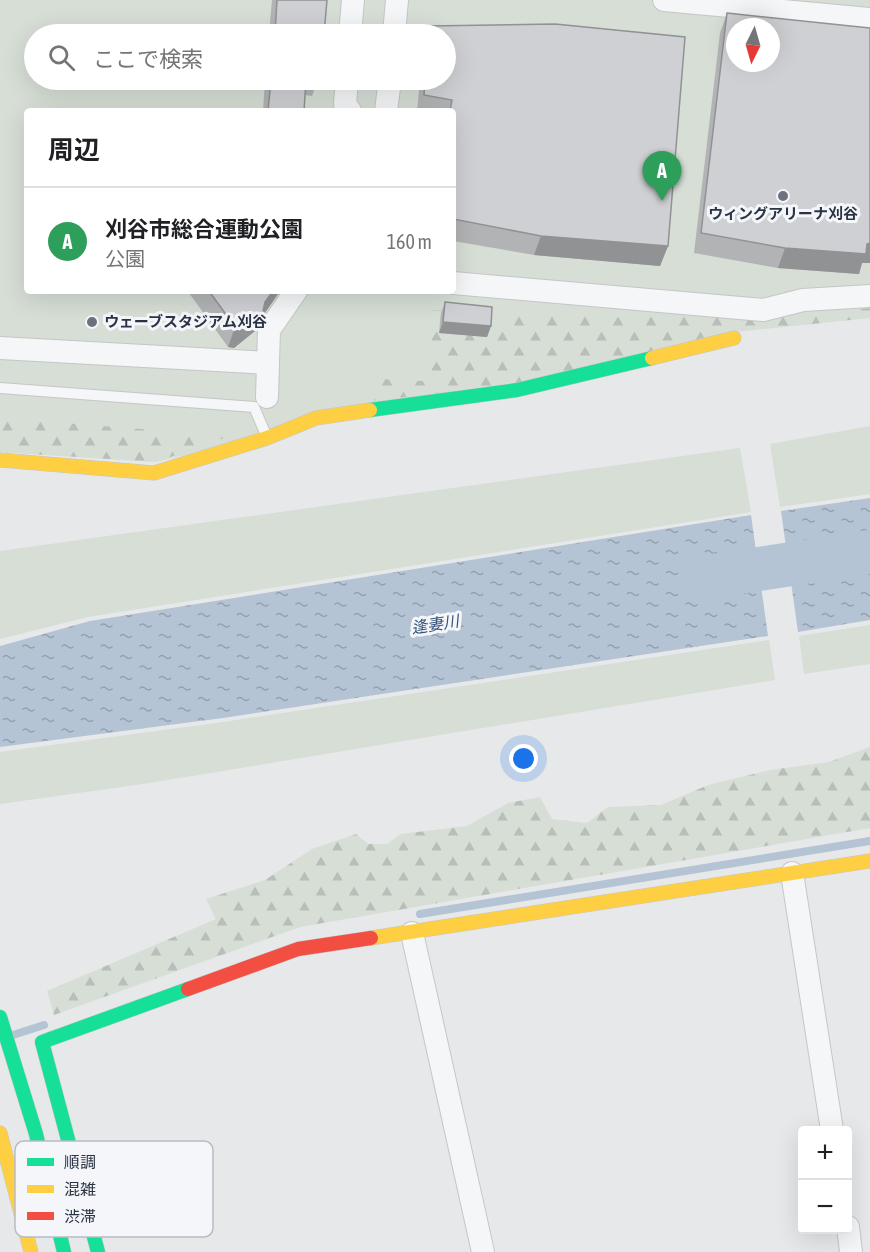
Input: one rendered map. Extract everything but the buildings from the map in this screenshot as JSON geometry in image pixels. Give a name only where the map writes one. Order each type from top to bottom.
[{"type":"main road","points":[[0,460],[154,473],[267,438],[316,418],[517,390],[734,338]]},
{"type":"main road","points":[[68,1141],[42,1042],[298,949],[870,861]]},
{"type":"main road","points":[[0,1017],[38,1141]]},
{"type":"main road","points":[[0,1133],[15,1186]]},
{"type":"main road","points":[[21,1237],[22,1252]]},
{"type":"main road","points":[[28,1237],[31,1252]]},
{"type":"main road","points":[[60,1237],[64,1252]]},
{"type":"main road","points":[[94,1237],[98,1252]]},
{"type":"street","points":[[351,24],[353,0]]},
{"type":"street","points":[[395,24],[397,0]]},
{"type":"street","points":[[664,0],[830,7],[870,19]]},
{"type":"street","points":[[346,90],[345,104],[348,108]]},
{"type":"street","points":[[386,108],[389,90]]},
{"type":"street","points":[[456,283],[763,310],[803,300],[870,296]]},
{"type":"street","points":[[267,397],[269,330],[294,294]]},
{"type":"street","points":[[0,348],[268,363]]},
{"type":"street","points":[[792,873],[831,1126]]},
{"type":"street","points":[[412,933],[483,1252]]},
{"type":"street","points":[[849,1234],[851,1252]]},
{"type":"lane","points":[[0,388],[254,407],[267,438]]},
{"type":"green space","points":[[0,0],[870,0],[870,318],[715,328],[156,462],[0,452]]},
{"type":"green space","points":[[870,308],[870,318],[735,332],[521,382],[374,401],[377,379],[423,381],[429,310],[740,318]]},
{"type":"green space","points":[[0,418],[230,436],[156,462],[0,452]]},
{"type":"green space","points":[[870,426],[870,494],[780,507],[770,444]]},
{"type":"green space","points":[[740,448],[751,512],[88,617],[0,639],[0,551]]},
{"type":"green space","points":[[870,625],[870,664],[804,674],[799,636]]},
{"type":"green space","points":[[769,640],[775,680],[143,784],[0,804],[0,752],[223,722]]},
{"type":"green space","points":[[870,747],[870,828],[300,927],[54,1015],[47,991],[216,919],[206,899],[265,880],[312,849],[356,834],[368,844],[387,844],[401,834],[467,826],[508,803],[540,797],[552,819],[587,823],[608,807],[661,805],[708,785],[770,770],[829,762]]},
{"type":"water","points":[[870,498],[870,620],[798,632],[781,511]]},
{"type":"water","points":[[751,515],[768,636],[223,718],[0,747],[0,646],[90,621]]},
{"type":"waterway","name":"逢妻川","points":[[700,578],[870,552]]},
{"type":"waterway","points":[[420,914],[870,841]]},
{"type":"waterway","points":[[13,1035],[44,1025]]},
{"type":"traffic: fast","points":[[370,410],[517,390],[652,358]]},
{"type":"traffic: fast","points":[[68,1141],[42,1042],[188,989]]},
{"type":"traffic: fast","points":[[0,1017],[38,1141]]},
{"type":"traffic: fast","points":[[60,1237],[64,1252]]},
{"type":"traffic: fast","points":[[94,1237],[98,1252]]},
{"type":"traffic: slow","points":[[652,358],[734,338]]},
{"type":"traffic: slow","points":[[0,460],[154,473],[267,438],[316,418],[370,410]]},
{"type":"traffic: slow","points":[[371,938],[870,861]]},
{"type":"traffic: slow","points":[[0,1133],[15,1191]]},
{"type":"traffic: slow","points":[[27,1237],[31,1252]]},
{"type":"traffic: jam","points":[[188,989],[298,949],[371,938]]},
{"type":"place","name":"ウィングアリーナ刈谷","points":[[783,196]]},
{"type":"place","name":"刈谷市総合運動公園","points":[[662,201]]},
{"type":"place","name":"ウェーブスタジアム刈谷","points":[[92,322]]}]
